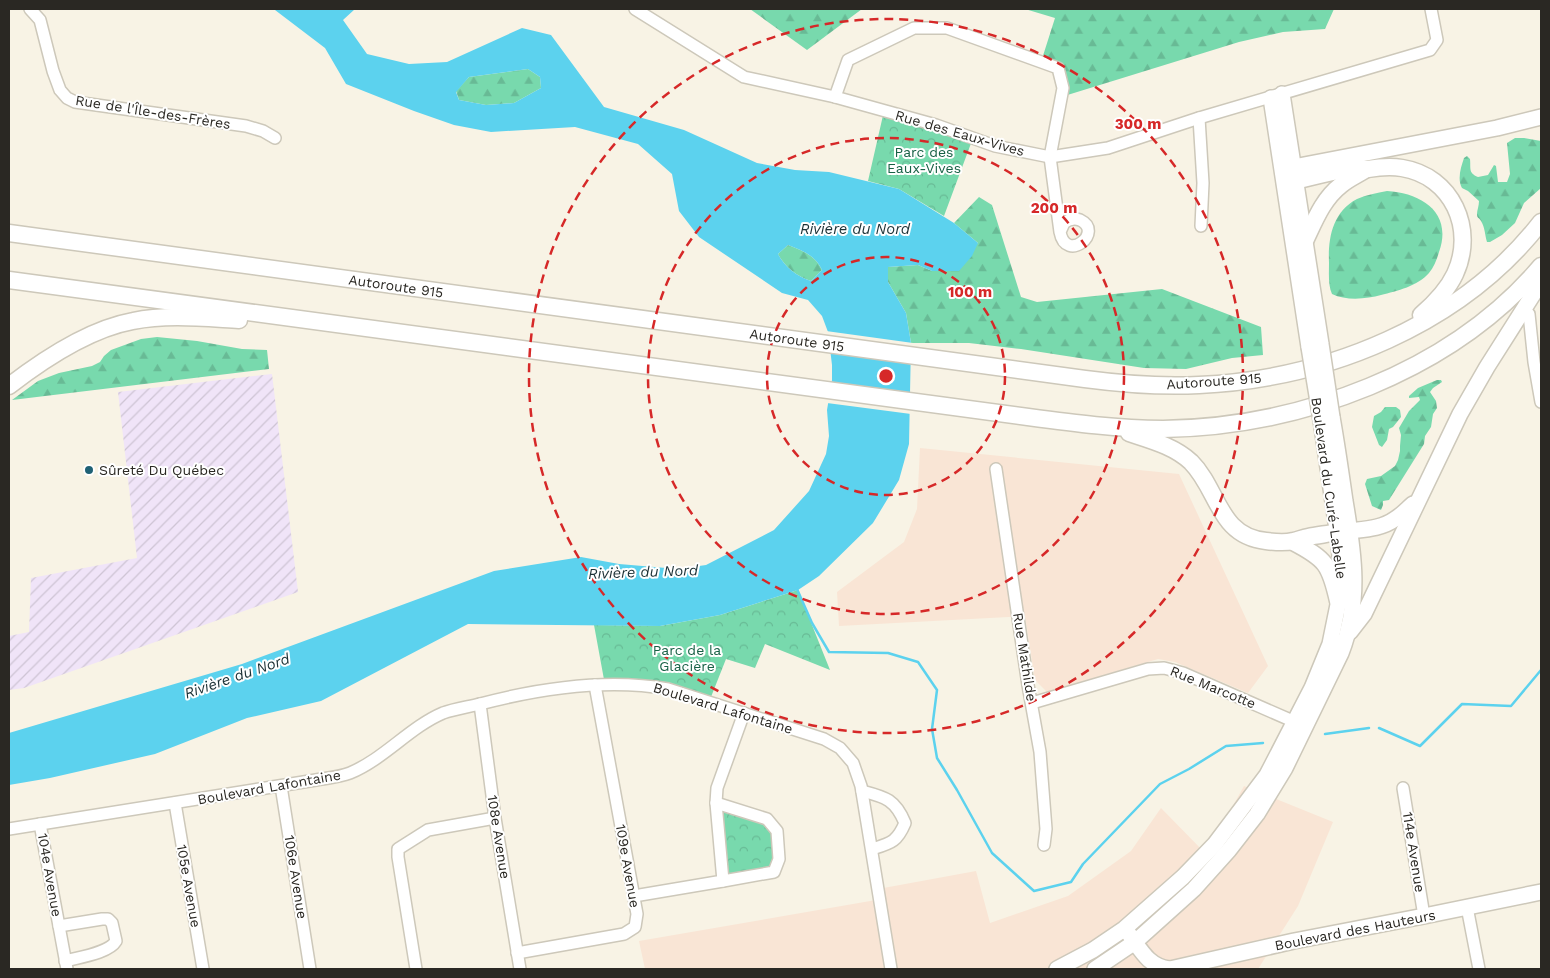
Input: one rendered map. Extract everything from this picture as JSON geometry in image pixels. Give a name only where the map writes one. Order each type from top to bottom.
[{"type":"highway","points":[[1289,175],[1349,169],[1400,168],[1416,171],[1429,177],[1450,197],[1462,226],[1463,243],[1456,274],[1438,299],[1398,334]]},
{"type":"highway","points":[[1305,241],[1318,213],[1331,194],[1340,185],[1366,169]]},
{"type":"highway","name":"Autoroute 915","points":[[9,234],[1102,381],[1197,386],[1247,381],[1294,372],[1336,360],[1398,334],[1445,309],[1472,290],[1508,260],[1541,222]]},
{"type":"highway","points":[[9,280],[913,402],[1110,427],[1163,429],[1229,425],[1285,414],[1339,399],[1401,372],[1460,338],[1504,304],[1541,266]]},
{"type":"highway","points":[[9,386],[38,364],[64,348],[100,331],[132,321],[152,318],[182,318],[334,323]]},
{"type":"highway","points":[[1110,427],[1164,445],[1187,459],[1203,478],[1228,521],[1242,533],[1263,541],[1292,542],[1305,537],[1344,531]]},
{"type":"highway","points":[[1292,542],[1312,552],[1325,563],[1331,574],[1338,601]]},
{"type":"main road","points":[[1277,96],[1289,175],[1541,117]]},
{"type":"main road","name":"Boulevard du Curé-Labelle","points":[[1057,969],[1092,950],[1124,928],[1183,877],[1215,844],[1267,775],[1300,724],[1338,661],[1347,635],[1355,585],[1344,531],[1315,345],[1305,241],[1289,175]]},
{"type":"main road","name":"Boulevard du Curé-Labelle","points":[[1289,175],[1288,214],[1315,345]]},
{"type":"main road","points":[[1347,635],[1364,614],[1466,404],[1495,354],[1529,308],[1541,282]]},
{"type":"main road","points":[[1344,531],[1373,528],[1389,523],[1419,499]]},
{"type":"main road","name":"Boulevard du Curé-Labelle","points":[[1095,969],[1135,942],[1194,889],[1229,850],[1257,814],[1285,768],[1327,653],[1334,627],[1342,585],[1344,531]]},
{"type":"main road","name":"Boulevard des Hauteurs","points":[[1170,969],[1294,941],[1541,892]]},
{"type":"main road","points":[[1124,928],[1153,964],[1170,969]]},
{"type":"street","name":"Rue de l'Île-des-Frères","points":[[30,9],[40,20],[53,71],[60,90],[67,98],[75,102],[246,126],[264,131],[275,138]]},
{"type":"street","name":"Rue des Eaux-Vives","points":[[635,9],[744,78],[835,97],[936,125],[996,146],[1050,157],[1108,148],[1199,118],[1430,50],[1437,40],[1431,9]]},
{"type":"street","points":[[835,97],[848,60],[914,28],[947,28],[1058,68],[1063,88],[1050,157],[1060,232]]},
{"type":"street","points":[[1199,118],[1203,183],[1201,226]]},
{"type":"street","points":[[1529,308],[1541,402]]},
{"type":"street","name":"Rue Mathilde","points":[[996,469],[1028,685],[1040,752],[1046,829],[1044,845]]},
{"type":"street","name":"Rue Marcotte","points":[[1032,703],[1144,670],[1164,668],[1183,672],[1300,724]]},
{"type":"street","name":"109e Avenue","points":[[517,952],[624,934],[635,927],[637,914],[595,685]]},
{"type":"street","name":"Boulevard Lafontaine","points":[[9,829],[282,786],[350,773],[443,713],[507,697],[563,687],[645,685],[744,713],[824,739],[840,748],[854,763],[862,791],[891,969]]},
{"type":"street","name":"108e Avenue","points":[[480,704],[495,818],[520,969]]},
{"type":"street","points":[[723,881],[716,803],[718,788],[744,713]]},
{"type":"street","name":"106e Avenue","points":[[282,786],[310,969]]},
{"type":"street","name":"114e Avenue","points":[[1403,788],[1424,916]]},
{"type":"street","points":[[862,791],[884,797],[899,809],[905,823],[899,836],[888,844],[872,849]]},
{"type":"street","name":"105e Avenue","points":[[175,803],[203,969]]},
{"type":"street","points":[[634,896],[774,872],[779,859],[777,831],[767,819],[716,803]]},
{"type":"street","points":[[416,969],[398,848],[428,830],[495,818]]},
{"type":"street","name":"104e Avenue","points":[[40,824],[66,965],[106,950],[113,946],[116,940],[112,923],[108,919],[102,918],[59,926]]},
{"type":"street","points":[[1468,907],[1479,969]]},
{"type":"shaded area","points":[[272,374],[298,592],[24,688],[9,690],[9,636],[29,632],[31,578],[137,558],[118,392]]},
{"type":"shaded area","points":[[920,448],[1179,474],[1268,666],[1248,693],[1175,662],[1158,659],[1047,692],[1035,680],[1025,616],[839,626],[837,592],[904,542],[917,509]]},
{"type":"shaded area","points":[[1244,786],[1333,822],[1298,906],[1258,969],[891,969],[878,889],[976,871],[990,923],[1068,896],[1131,851],[1161,808],[1206,854]]},
{"type":"shaded area","points":[[876,900],[887,969],[645,969],[639,941]]},
{"type":"green space","points":[[750,9],[862,9],[807,50]]},
{"type":"green space","points":[[1025,9],[1334,9],[1325,29],[1283,32],[1239,42],[1061,97],[1058,68],[1041,62],[1055,18]]},
{"type":"green space","points":[[528,69],[540,77],[541,88],[514,103],[486,105],[459,100],[456,91],[469,77]]},
{"type":"green space","name":"Parc des Eaux-Vives","points":[[884,111],[973,138],[944,216],[899,189],[868,181]]},
{"type":"green space","points":[[1515,138],[1541,141],[1541,188],[1524,203],[1515,223],[1502,235],[1487,242],[1483,226],[1477,216],[1479,201],[1462,188],[1460,177],[1462,165],[1464,158],[1467,156],[1470,159],[1471,172],[1478,177],[1488,175],[1494,165],[1496,166],[1498,182],[1507,182],[1510,174],[1507,143]]},
{"type":"green space","points":[[1387,191],[1412,196],[1423,201],[1438,216],[1442,226],[1442,238],[1434,266],[1424,278],[1394,292],[1356,299],[1332,294],[1329,279],[1329,245],[1337,219],[1349,204],[1357,199]]},
{"type":"green space","points":[[979,197],[992,205],[1021,297],[1037,302],[1162,289],[1261,327],[1263,355],[1232,358],[1186,369],[1144,368],[969,343],[911,343],[906,313],[888,282],[888,267],[918,265],[932,271],[978,243],[954,223]]},
{"type":"green space","points":[[788,245],[808,254],[819,265],[822,270],[811,281],[791,270],[781,259],[778,254]]},
{"type":"green space","points":[[157,337],[197,341],[242,349],[267,350],[269,369],[12,400],[38,381],[59,373],[92,366],[100,362],[111,350],[141,339]]},
{"type":"green space","points":[[1437,380],[1442,382],[1430,392],[1436,401],[1437,408],[1433,414],[1431,427],[1425,436],[1424,444],[1389,500],[1383,501],[1381,510],[1372,506],[1365,484],[1367,479],[1381,476],[1395,466],[1398,460],[1401,435],[1399,428],[1409,411],[1420,400],[1419,397],[1409,398],[1409,396],[1418,388]]},
{"type":"green space","points":[[1385,407],[1396,407],[1400,410],[1401,417],[1389,429],[1387,440],[1382,447],[1379,445],[1372,427],[1374,416]]},
{"type":"green space","name":"Parc de la Glacière","points":[[798,590],[830,670],[765,644],[755,668],[726,659],[709,702],[668,689],[605,685],[594,625],[660,626],[720,615]]},
{"type":"green space","points":[[716,803],[767,819],[777,831],[774,872],[723,881]]},
{"type":"water","name":"Rivière du Nord","points":[[268,9],[355,9],[343,20],[367,54],[409,64],[447,62],[522,28],[551,35],[604,107],[684,130],[757,163],[795,170],[829,172],[899,189],[954,223],[978,243],[972,256],[959,271],[932,271],[918,265],[888,267],[888,282],[906,313],[911,343],[909,444],[899,480],[873,523],[819,576],[798,590],[720,615],[660,626],[468,624],[321,701],[247,718],[155,754],[50,778],[9,785],[9,733],[242,664],[494,571],[581,557],[619,564],[678,569],[706,565],[774,530],[809,491],[826,454],[829,436],[827,410],[832,380],[832,365],[828,332],[822,316],[808,300],[782,293],[699,237],[679,211],[672,174],[638,144],[575,127],[491,132],[454,125],[414,111],[346,84],[325,48],[275,10]],"holes":[[[528,69],[540,77],[541,88],[514,103],[486,105],[459,100],[456,92],[469,77]],[[788,245],[808,254],[819,265],[822,270],[811,281],[791,270],[781,259],[778,254]]]},
{"type":"pier","points":[[826,331],[913,343],[913,362],[827,341]]},
{"type":"pier","points":[[829,384],[912,408],[911,414],[827,403]]},
{"type":"waterway","points":[[797,589],[812,623],[829,652],[888,653],[918,662],[937,690],[932,729],[937,758],[992,853],[1034,891],[1071,882],[1083,864],[1160,784],[1226,746],[1263,743]]},
{"type":"waterway","points":[[1379,728],[1420,746],[1462,704],[1511,706],[1541,670]]},
{"type":"waterway","points":[[1325,734],[1369,728]]},
{"type":"place","name":"Sûreté Du Québec","points":[[89,470]]}]
